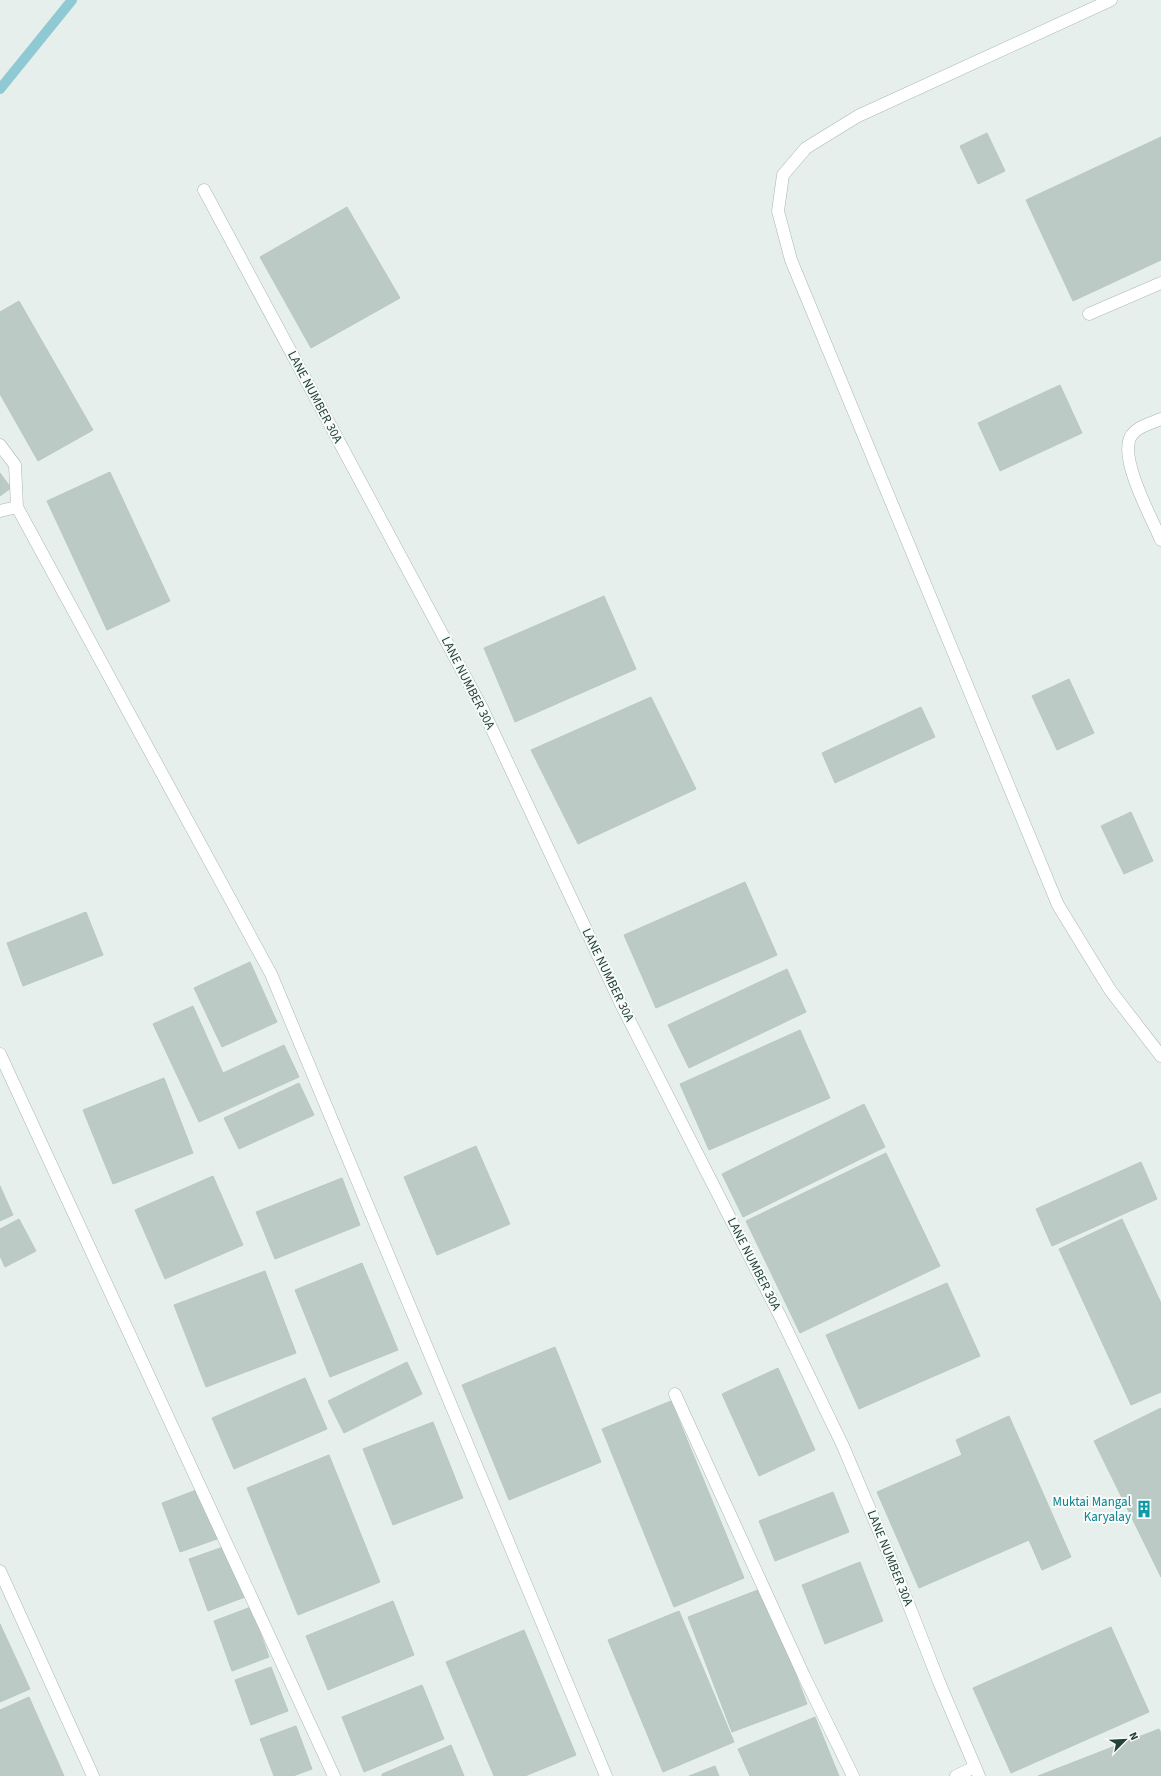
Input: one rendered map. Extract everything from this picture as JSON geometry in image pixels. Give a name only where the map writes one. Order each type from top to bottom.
[{"type":"street","points":[[1111,0],[858,116],[806,148],[783,175],[778,211],[791,260],[1058,905],[1110,990],[1161,1056]]},
{"type":"street","name":"LANE NUMBER 30A","points":[[204,190],[482,708],[620,1002],[780,1316],[849,1460],[890,1557],[939,1682],[977,1771]]},
{"type":"street","points":[[1088,314],[1161,283]]},
{"type":"street","points":[[1161,419],[1139,428],[1130,437],[1127,449],[1129,465],[1161,540]]},
{"type":"street","points":[[0,445],[15,466],[17,507],[271,974],[606,1776]]},
{"type":"street","points":[[0,512],[17,507]]},
{"type":"street","points":[[0,1054],[334,1776]]},
{"type":"street","points":[[675,1394],[804,1676],[853,1776]]},
{"type":"street","points":[[0,1571],[93,1776]]},
{"type":"street","points":[[956,1776],[977,1771]]},
{"type":"building","points":[[987,133],[1005,171],[978,184],[960,146]]},
{"type":"building","points":[[1161,137],[1161,260],[1073,301],[1026,200]]},
{"type":"building","points":[[347,207],[400,298],[311,348],[260,257]]},
{"type":"building","points":[[19,301],[93,430],[38,461],[0,394],[0,312]]},
{"type":"building","points":[[1060,385],[1082,433],[1000,471],[978,423]]},
{"type":"building","points":[[110,472],[170,601],[107,630],[47,501]]},
{"type":"building","points":[[0,473],[11,488],[0,496]]},
{"type":"building","points":[[604,596],[636,669],[515,722],[484,648]]},
{"type":"building","points":[[1069,679],[1094,733],[1057,750],[1032,696]]},
{"type":"building","points":[[651,697],[696,789],[578,844],[531,750]]},
{"type":"building","points":[[921,707],[935,737],[835,783],[822,753]]},
{"type":"building","points":[[1131,812],[1153,861],[1124,874],[1101,826]]},
{"type":"building","points":[[745,882],[777,955],[656,1008],[624,935]]},
{"type":"building","points":[[86,912],[103,955],[23,986],[7,943]]},
{"type":"building","points":[[250,962],[277,1022],[222,1047],[194,988]]},
{"type":"building","points":[[787,969],[806,1012],[689,1068],[668,1025]]},
{"type":"building","points":[[193,1006],[223,1073],[284,1045],[299,1077],[199,1122],[153,1024]]},
{"type":"building","points":[[800,1030],[830,1098],[709,1150],[680,1084]]},
{"type":"building","points":[[164,1078],[193,1153],[113,1184],[83,1110]]},
{"type":"building","points":[[299,1083],[314,1115],[239,1149],[224,1118]]},
{"type":"building","points":[[864,1104],[885,1147],[743,1217],[722,1174]]},
{"type":"building","points":[[476,1146],[510,1224],[437,1255],[404,1177]]},
{"type":"building","points":[[886,1153],[940,1266],[800,1333],[746,1221]]},
{"type":"building","points":[[1141,1162],[1157,1199],[1052,1246],[1036,1209]]},
{"type":"building","points":[[213,1176],[243,1245],[165,1279],[135,1210]]},
{"type":"building","points":[[342,1178],[360,1225],[275,1259],[256,1212]]},
{"type":"building","points":[[0,1186],[13,1215],[0,1221]]},
{"type":"building","points":[[19,1219],[36,1251],[5,1267],[0,1256],[0,1229]]},
{"type":"building","points":[[1122,1219],[1161,1303],[1161,1392],[1131,1405],[1059,1249]]},
{"type":"building","points":[[362,1263],[398,1350],[330,1377],[295,1290]]},
{"type":"building","points":[[265,1271],[296,1353],[206,1387],[174,1305]]},
{"type":"building","points":[[947,1283],[980,1356],[859,1409],[826,1335]]},
{"type":"building","points":[[555,1347],[601,1462],[509,1500],[462,1385]]},
{"type":"building","points":[[407,1362],[422,1394],[344,1433],[328,1401]]},
{"type":"building","points":[[778,1368],[815,1450],[759,1476],[722,1394]]},
{"type":"building","points":[[305,1378],[327,1429],[234,1469],[212,1418]]},
{"type":"building","points":[[671,1401],[744,1578],[674,1607],[602,1429]]},
{"type":"building","name":"Muktai Mangal Karyalay","points":[[1161,1408],[1161,1577],[1094,1441]]},
{"type":"building","points":[[1009,1416],[1071,1557],[1042,1570],[1029,1540],[919,1588],[877,1492],[962,1455],[956,1440]]},
{"type":"building","points":[[433,1422],[463,1498],[393,1525],[363,1449]]},
{"type":"building","points":[[329,1455],[380,1582],[298,1615],[247,1488]]},
{"type":"building","points":[[199,1489],[217,1539],[180,1552],[162,1503]]},
{"type":"building","points":[[833,1492],[849,1532],[775,1561],[759,1521]]},
{"type":"building","points":[[226,1546],[245,1597],[208,1611],[189,1559]]},
{"type":"building","points":[[860,1562],[883,1621],[825,1644],[802,1585]]},
{"type":"building","points":[[763,1588],[807,1704],[732,1732],[688,1617]]},
{"type":"building","points":[[393,1601],[414,1655],[328,1690],[306,1636]]},
{"type":"building","points":[[251,1607],[269,1657],[232,1671],[214,1621]]},
{"type":"building","points":[[679,1611],[734,1742],[663,1772],[608,1640]]},
{"type":"building","points":[[0,1624],[30,1689],[0,1702]]},
{"type":"building","points":[[1111,1627],[1149,1712],[1011,1773],[973,1688]]},
{"type":"building","points":[[524,1630],[576,1755],[525,1776],[494,1776],[446,1662]]},
{"type":"building","points":[[271,1667],[288,1711],[251,1725],[235,1680]]},
{"type":"building","points":[[422,1685],[444,1739],[364,1772],[342,1717]]},
{"type":"building","points":[[29,1697],[64,1776],[0,1776],[0,1710]]},
{"type":"building","points":[[815,1717],[839,1776],[750,1776],[738,1749]]},
{"type":"building","points":[[296,1726],[312,1769],[293,1776],[274,1776],[260,1739]]},
{"type":"building","points":[[1159,1729],[1161,1733],[1161,1776],[1038,1776]]},
{"type":"building","points":[[451,1745],[464,1776],[382,1776],[382,1774]]},
{"type":"building","points":[[715,1766],[719,1776],[689,1776]]},
{"type":"waterway","points":[[0,89],[72,0]]},
{"type":"place","name":"Muktai Mangal Karyalay","points":[[1144,1509]]}]
